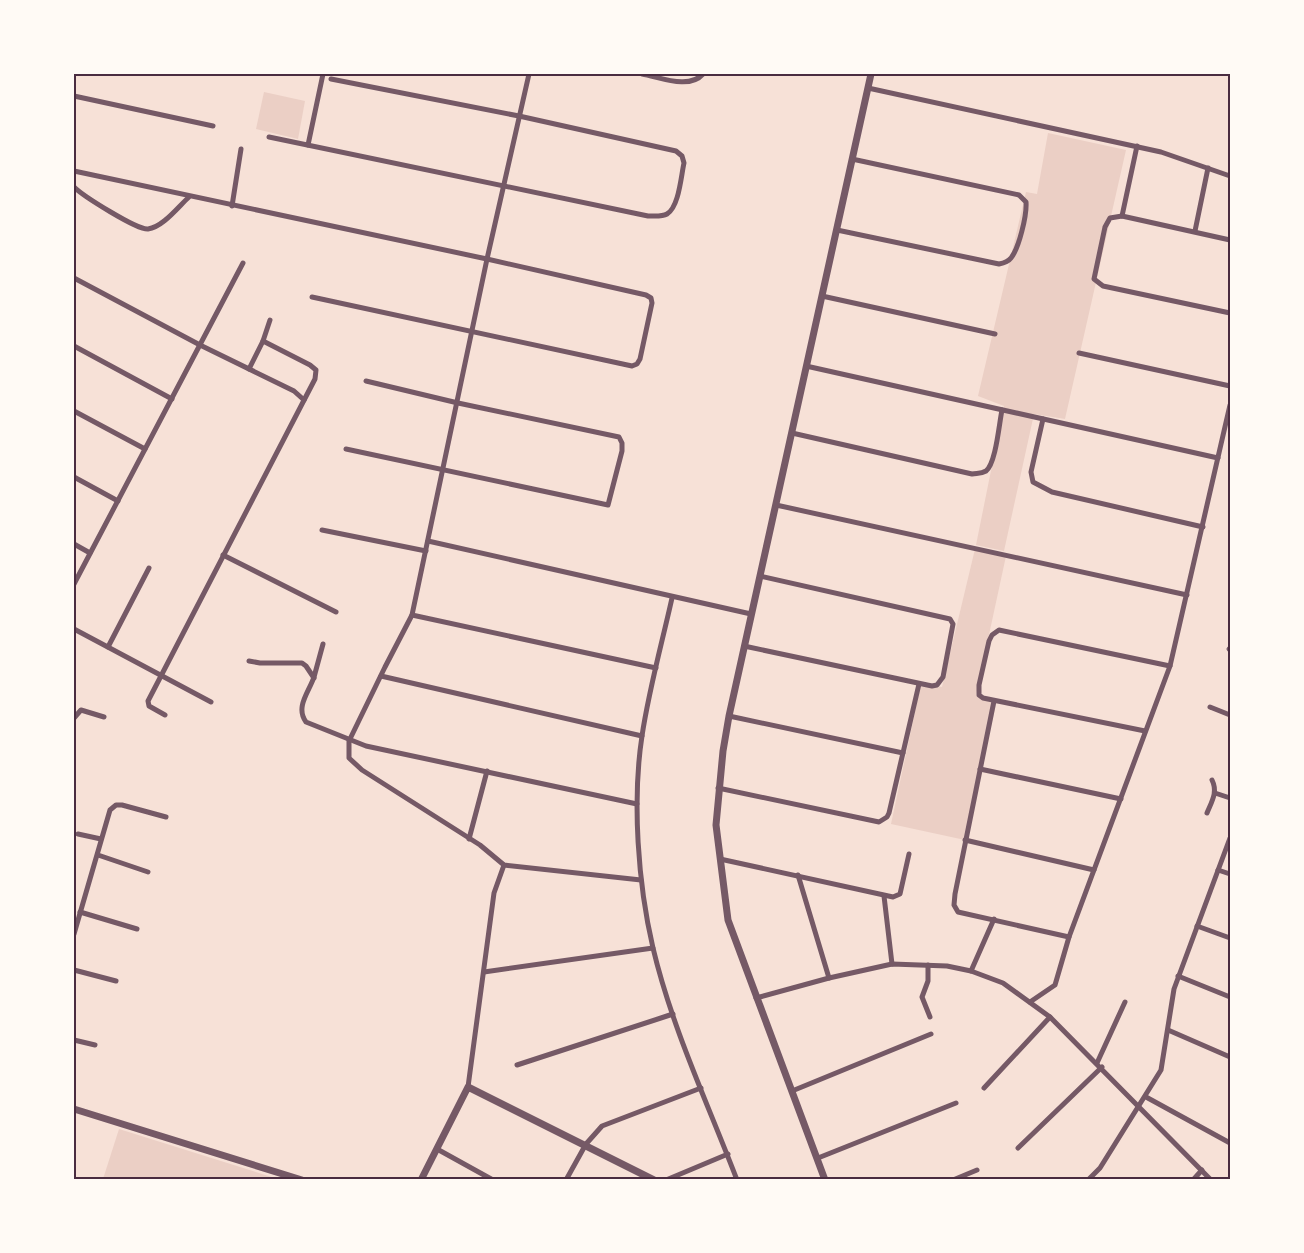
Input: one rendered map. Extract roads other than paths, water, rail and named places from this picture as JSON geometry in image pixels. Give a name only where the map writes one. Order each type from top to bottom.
[{"type":"street","points":[[308,145],[323,74]]},
{"type":"street","points":[[529,74],[412,615],[350,741],[349,758],[353,763],[469,839],[504,865],[641,880]]},
{"type":"street","points":[[642,74],[691,82],[699,79],[703,74]]},
{"type":"street","points":[[825,1179],[728,920],[716,825],[718,788],[729,716],[871,74]]},
{"type":"street","points":[[268,137],[648,216],[662,216],[675,207],[684,163],[682,156],[676,151],[519,116],[332,79]]},
{"type":"street","points":[[868,88],[1137,146],[1230,176]]},
{"type":"street","points":[[74,96],[213,126]]},
{"type":"street","points":[[1122,216],[1137,146]]},
{"type":"street","points":[[232,206],[241,149]]},
{"type":"street","points":[[837,230],[999,264],[1005,263],[1013,256],[1026,208],[1023,198],[1019,195],[852,159]]},
{"type":"street","points":[[1195,231],[1208,168]]},
{"type":"street","points":[[74,171],[646,295],[651,298],[652,303],[640,359],[638,364],[632,366],[312,297]]},
{"type":"street","points":[[74,187],[132,224],[145,229],[159,224],[189,196]]},
{"type":"street","points":[[1230,240],[1122,216],[1110,218],[1107,221],[1094,279],[1103,286],[1230,313]]},
{"type":"street","points":[[74,584],[243,263]]},
{"type":"street","points":[[74,278],[200,345],[294,391],[304,400]]},
{"type":"street","points":[[822,296],[995,334]]},
{"type":"street","points":[[249,369],[263,341],[270,320]]},
{"type":"street","points":[[165,715],[148,703],[315,379],[316,370],[263,341]]},
{"type":"street","points":[[74,346],[172,399]]},
{"type":"street","points":[[1079,353],[1230,386]]},
{"type":"street","points":[[806,366],[1218,458]]},
{"type":"street","points":[[346,449],[608,505],[622,451],[619,437],[610,433],[458,403],[366,381]]},
{"type":"street","points":[[1030,1002],[1055,985],[1069,938],[1170,666],[1230,405]]},
{"type":"street","points":[[792,433],[972,474],[982,473],[987,470],[992,461],[1002,410]]},
{"type":"street","points":[[74,411],[145,449]]},
{"type":"street","points":[[1043,419],[1031,472],[1033,482],[1052,492],[1203,527]]},
{"type":"street","points":[[74,477],[118,501]]},
{"type":"street","points":[[776,505],[1187,595]]},
{"type":"street","points":[[321,530],[426,551]]},
{"type":"street","points":[[428,541],[751,614]]},
{"type":"street","points":[[74,544],[90,553]]},
{"type":"street","points":[[223,555],[336,612]]},
{"type":"street","points":[[108,647],[149,568]]},
{"type":"street","points":[[744,646],[919,684],[937,686],[941,681],[953,624],[947,618],[760,576]]},
{"type":"street","points":[[672,597],[642,736],[637,804],[641,880],[653,948],[673,1014],[737,1179]]},
{"type":"street","points":[[412,615],[656,668]]},
{"type":"street","points":[[74,629],[211,702]]},
{"type":"street","points":[[1145,731],[983,698],[979,695],[979,685],[989,641],[999,630],[1170,666]]},
{"type":"street","points":[[323,644],[314,678],[304,697],[303,718],[306,722],[350,741],[637,804]]},
{"type":"street","points":[[249,661],[300,662],[306,666],[314,678]]},
{"type":"street","points":[[381,676],[642,736]]},
{"type":"street","points":[[718,788],[879,822],[884,820],[889,813],[919,684]]},
{"type":"street","points":[[994,700],[954,905],[958,912],[1069,938]]},
{"type":"street","points":[[1210,706],[1230,714]]},
{"type":"street","points":[[74,718],[81,710],[104,717]]},
{"type":"street","points":[[729,716],[903,753]]},
{"type":"street","points":[[980,769],[1120,799]]},
{"type":"street","points":[[469,839],[488,771]]},
{"type":"street","points":[[1207,813],[1216,788],[1212,780]]},
{"type":"street","points":[[1215,793],[1230,798]]},
{"type":"street","points":[[74,934],[110,810],[116,805],[166,817]]},
{"type":"street","points":[[78,834],[101,839]]},
{"type":"street","points":[[1089,1179],[1100,1168],[1161,1070],[1172,998],[1178,976],[1230,838]]},
{"type":"street","points":[[965,840],[1094,870]]},
{"type":"street","points":[[720,860],[798,875],[884,896],[897,896],[900,894],[909,854]]},
{"type":"street","points":[[98,855],[148,872]]},
{"type":"street","points":[[421,1179],[468,1087],[494,893],[504,865]]},
{"type":"street","points":[[1218,870],[1230,874]]},
{"type":"street","points":[[798,875],[829,978]]},
{"type":"street","points":[[884,896],[892,964]]},
{"type":"street","points":[[74,903],[81,909],[137,929]]},
{"type":"street","points":[[971,971],[994,920]]},
{"type":"street","points":[[1197,926],[1230,938]]},
{"type":"street","points":[[484,972],[653,948]]},
{"type":"street","points":[[756,998],[892,964],[928,965],[971,971],[1003,983],[1050,1017],[1211,1179]]},
{"type":"street","points":[[928,965],[928,981],[922,997],[930,1017]]},
{"type":"street","points":[[74,970],[116,981]]},
{"type":"street","points":[[1178,976],[1230,997]]},
{"type":"street","points":[[1017,1148],[1099,1065],[1125,1002]]},
{"type":"street","points":[[517,1065],[673,1014]]},
{"type":"street","points":[[984,1088],[1050,1017]]},
{"type":"street","points":[[1168,1030],[1230,1057]]},
{"type":"street","points":[[792,1091],[931,1034]]},
{"type":"street","points":[[74,1040],[94,1045]]},
{"type":"street","points":[[468,1087],[654,1179]]},
{"type":"street","points":[[566,1179],[586,1144],[602,1126],[700,1088]]},
{"type":"street","points":[[1146,1096],[1230,1143]]},
{"type":"street","points":[[818,1158],[956,1103]]},
{"type":"street","points":[[74,1109],[298,1179]]},
{"type":"street","points":[[437,1149],[493,1179]]},
{"type":"street","points":[[666,1179],[728,1154]]},
{"type":"street","points":[[953,1179],[977,1170]]},
{"type":"street","points":[[1193,1179],[1202,1170]]}]
